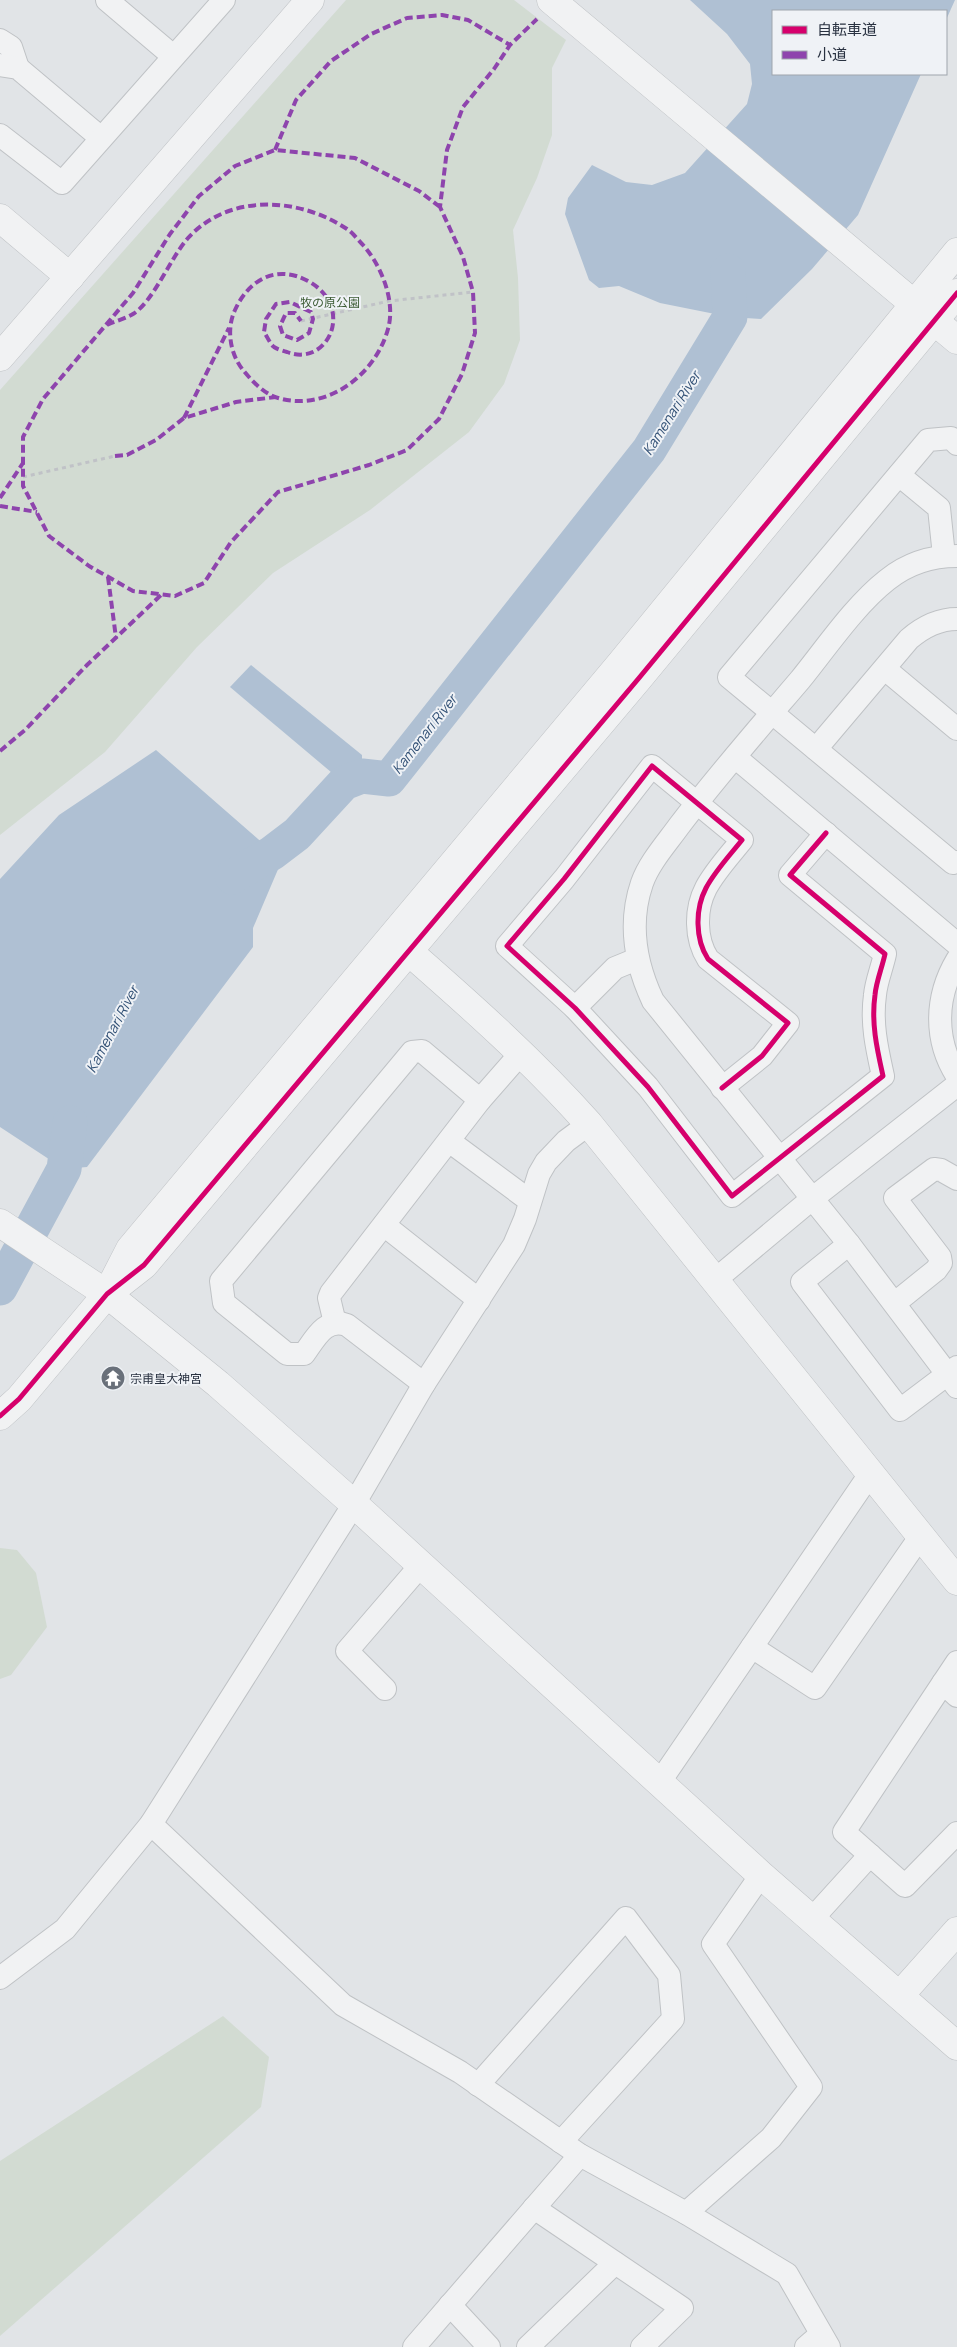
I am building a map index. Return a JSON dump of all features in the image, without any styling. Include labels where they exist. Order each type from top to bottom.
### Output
[{"type":"street","points":[[107,0],[173,56]]},
{"type":"street","points":[[0,135],[62,183],[224,0]]},
{"type":"street","points":[[0,358],[310,0]]},
{"type":"street","points":[[551,0],[957,340]]},
{"type":"street","points":[[0,40],[11,48],[9,67],[101,138]]},
{"type":"street","points":[[0,218],[70,277]]},
{"type":"street","points":[[0,1416],[19,1399],[107,1294],[144,1265],[407,950],[633,685],[926,313],[957,252]]},
{"type":"street","points":[[107,1294],[130,1250],[627,655],[926,313],[957,293]]},
{"type":"street","points":[[957,444],[951,438],[928,440],[729,676],[953,863],[957,862]]},
{"type":"street","points":[[849,1244],[802,1282],[900,1410],[954,1376],[813,1198],[653,1001],[637,959],[634,937],[642,882],[658,856],[696,804],[735,757],[872,593],[904,568],[923,560],[951,556],[939,508],[899,476]]},
{"type":"street","points":[[816,749],[917,632],[937,622],[957,619]]},
{"type":"street","points":[[885,669],[957,729]]},
{"type":"street","points":[[735,757],[957,944]]},
{"type":"street","points":[[722,1088],[762,1056],[788,1023],[708,959],[700,947],[699,916],[706,888],[742,840],[652,766],[564,879],[508,946],[575,1008],[648,1087],[732,1196],[883,1076],[875,1042],[874,1015],[875,994],[885,954],[790,875],[826,833]]},
{"type":"street","points":[[407,950],[522,1052],[589,1124],[957,1581]]},
{"type":"street","points":[[575,1008],[615,968],[637,959]]},
{"type":"street","points":[[957,960],[946,979],[940,1015],[943,1048],[957,1076]]},
{"type":"street","points":[[424,1384],[347,1325],[335,1323],[327,1325],[304,1354],[287,1354],[224,1303],[221,1281],[412,1052],[422,1051],[480,1100]]},
{"type":"street","points":[[335,1323],[329,1298],[331,1293],[480,1100],[522,1052]]},
{"type":"street","points":[[715,1280],[813,1198],[957,1084]]},
{"type":"street","points":[[0,1978],[65,1929],[151,1824],[354,1504],[424,1384],[514,1245],[525,1219],[539,1174],[546,1162],[566,1141],[589,1124]]},
{"type":"street","points":[[449,1141],[530,1201]]},
{"type":"street","points":[[895,1303],[936,1270],[941,1263],[940,1257],[895,1198],[934,1169],[941,1170],[957,1179]]},
{"type":"street","points":[[0,1223],[107,1294],[218,1384],[354,1504],[761,1876],[957,2046]]},
{"type":"street","points":[[384,1225],[479,1300]]},
{"type":"street","points":[[659,1783],[870,1474]]},
{"type":"street","points":[[752,1647],[815,1688],[920,1537]]},
{"type":"street","points":[[385,1689],[347,1651],[421,1565]]},
{"type":"street","points":[[957,1662],[950,1689],[844,1832],[905,1886],[957,1833]]},
{"type":"street","points":[[151,1824],[343,2005],[478,2085],[580,2155],[686,2213],[787,2274],[818,2343]]},
{"type":"street","points":[[812,1919],[870,1855]]},
{"type":"street","points":[[686,2213],[771,2138],[811,2087],[713,1944],[761,1876]]},
{"type":"street","points":[[478,2085],[626,1918],[669,1975],[672,2020],[561,2142]]},
{"type":"street","points":[[900,1995],[957,1931]]},
{"type":"street","points":[[414,2347],[580,2155]]},
{"type":"street","points":[[534,2208],[682,2308],[642,2347]]},
{"type":"street","points":[[528,2347],[615,2263]]},
{"type":"street","points":[[450,2305],[488,2347]]},
{"type":"path","points":[[301,321],[389,301],[473,292]]},
{"type":"path","points":[[23,476],[115,456]]},
{"type":"green space","name":"牧の原公園","points":[[346,0],[514,0],[566,40],[552,68],[552,135],[537,178],[513,230],[518,278],[520,340],[504,384],[469,432],[370,510],[273,573],[197,647],[105,752],[0,835],[0,390]]},
{"type":"green space","points":[[0,1548],[17,1550],[36,1573],[47,1627],[11,1675],[0,1679]]},
{"type":"green space","points":[[223,2016],[269,2057],[261,2107],[0,2336],[0,2161]]},
{"type":"water","points":[[690,0],[955,0],[947,18],[947,10],[772,10],[772,75],[921,75],[858,215],[812,269],[761,319],[730,317],[660,303],[619,286],[599,288],[589,280],[565,214],[568,198],[592,165],[626,182],[652,185],[685,173],[747,104],[752,84],[750,64],[727,34]]},
{"type":"water","points":[[251,665],[362,755],[362,776],[344,783],[230,687]]},
{"type":"water","points":[[156,750],[282,860],[253,928],[253,947],[87,1167],[64,1169],[0,1127],[0,879],[59,815]]},
{"type":"waterway","name":"Kamenari River","points":[[232,877],[272,853],[297,834],[344,783],[362,776],[389,779],[649,450],[730,317],[728,271]]},
{"type":"waterway","name":"Kamenari River","points":[[0,1288],[64,1169],[70,1123]]},
{"type":"marked path","points":[[275,150],[296,100],[331,61],[371,34],[407,18],[442,15],[468,20],[510,45]]},
{"type":"marked path","points":[[440,207],[419,191],[355,158],[275,150],[235,166],[199,196],[170,234],[133,293],[43,399],[23,437],[23,486],[49,536],[89,566],[133,591],[175,596],[204,583],[231,542],[278,492],[369,465],[407,450],[439,419],[462,374],[475,333],[473,292],[463,257],[440,207],[447,150],[463,107],[494,69],[510,45],[537,19]]},
{"type":"marked path","points":[[107,325],[130,316],[148,300],[182,246],[205,223],[223,213],[244,207],[265,205],[286,206],[308,211],[328,218],[347,229],[370,253],[385,284],[390,307],[388,329],[382,346],[372,362],[360,375],[330,395],[314,400],[296,401],[278,398],[258,386],[246,374],[235,357],[230,333],[232,317],[241,299],[256,283],[265,277],[285,274],[297,276],[308,281],[323,292],[331,305],[333,319],[331,332],[324,343],[314,351],[302,355],[285,352],[274,347],[264,332],[266,319],[276,304],[290,302],[311,312],[313,319],[309,333],[297,340],[283,335],[280,326],[286,313],[295,313],[301,321]]},
{"type":"marked path","points":[[184,418],[229,328]]},
{"type":"marked path","points":[[115,456],[127,455],[156,440],[184,418],[236,402],[276,397]]},
{"type":"marked path","points":[[0,498],[23,463]]},
{"type":"marked path","points":[[0,506],[37,512]]},
{"type":"marked path","points":[[108,577],[116,638]]},
{"type":"marked path","points":[[0,751],[25,730],[87,665],[161,595]]},
{"type":"cycle path","points":[[0,1416],[19,1399],[107,1294],[144,1265],[639,678],[957,293]]},
{"type":"cycle path","points":[[722,1088],[762,1056],[788,1023],[708,959],[701,942],[698,914],[702,896],[714,875],[742,840],[652,766],[564,879],[507,946],[575,1008],[648,1087],[732,1196],[883,1076],[874,1026],[874,1005],[885,954],[790,875],[826,833]]},
{"type":"place","name":"宗甫皇大神宮","points":[[113,1378]]}]
